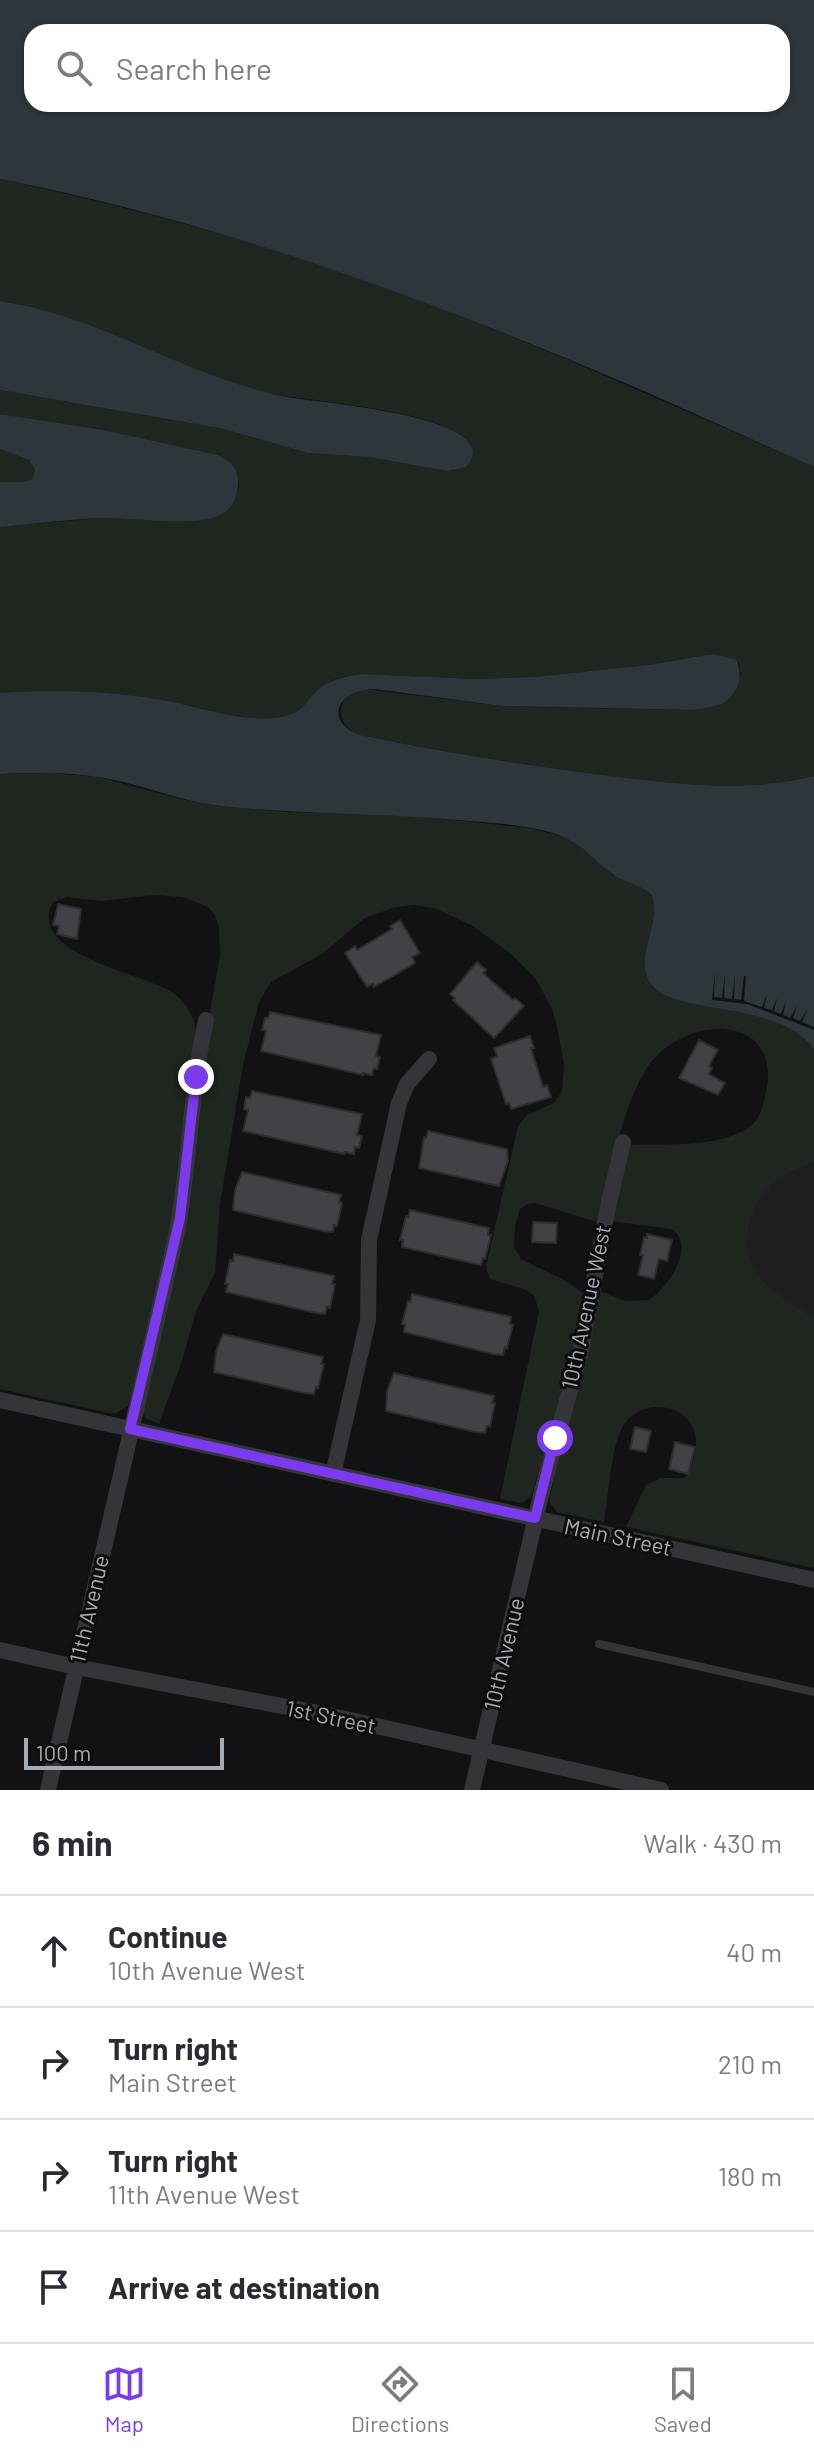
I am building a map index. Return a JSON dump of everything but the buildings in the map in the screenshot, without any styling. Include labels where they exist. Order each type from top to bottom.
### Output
[{"type":"street","name":"11th Avenue","points":[[48,1790],[180,1218],[197,1069],[206,1020]]},
{"type":"street","points":[[333,1474],[368,1320],[369,1240],[399,1103],[407,1084],[429,1059]]},
{"type":"street","name":"10th Avenue West","points":[[535,1518],[581,1350],[606,1214],[623,1142]]},
{"type":"street","name":"Main Street","points":[[0,1400],[814,1580]]},
{"type":"street","name":"10th Avenue","points":[[472,1790],[535,1518]]},
{"type":"street","name":"1st Street","points":[[0,1650],[319,1713],[661,1790]]},
{"type":"lane","points":[[599,1644],[814,1692]]},
{"type":"shaded area","points":[[0,0],[814,0],[814,467],[637,388],[482,324],[244,241],[82,197],[0,179]]},
{"type":"shaded area","points":[[0,179],[259,245],[404,294],[522,341],[814,467],[814,776],[732,786],[595,774],[477,757],[360,735],[351,730],[341,717],[343,703],[348,696],[365,689],[502,706],[679,710],[713,706],[728,699],[741,675],[739,663],[712,654],[648,665],[533,677],[477,679],[361,674],[330,682],[293,714],[272,718],[231,715],[164,700],[103,693],[0,693],[0,527],[101,518],[205,519],[217,515],[234,500],[238,481],[236,471],[218,455],[104,430],[0,414],[0,390],[224,429],[308,453],[369,457],[447,471],[454,470],[466,439],[448,428],[397,413],[259,391],[226,382],[67,318],[0,301]]},
{"type":"shaded area","points":[[0,301],[75,320],[255,389],[293,398],[370,408],[437,424],[461,436],[473,450],[466,467],[447,471],[369,457],[308,453],[224,429],[0,390]]},
{"type":"shaded area","points":[[0,414],[104,430],[218,455],[230,463],[237,474],[235,499],[226,512],[205,520],[105,518],[0,527],[0,482],[24,482],[32,479],[35,470],[29,460],[0,449]]},
{"type":"shaded area","points":[[0,449],[31,461],[35,470],[32,479],[0,482]]},
{"type":"shaded area","points":[[712,654],[735,659],[740,671],[738,684],[731,696],[721,704],[695,710],[502,706],[375,689],[351,694],[339,707],[338,715],[348,729],[360,735],[477,757],[595,774],[732,786],[814,776],[814,1049],[797,1033],[776,1022],[681,1001],[663,994],[651,984],[644,962],[654,916],[651,894],[614,875],[579,846],[555,834],[519,826],[439,818],[221,806],[101,777],[58,773],[0,774],[0,693],[60,691],[119,694],[243,717],[272,718],[300,710],[330,682],[361,674],[477,679],[533,677],[648,665]]},
{"type":"shaded area","points":[[51,773],[98,777],[219,806],[287,812],[416,816],[530,828],[564,837],[581,845],[613,875],[641,886],[651,894],[654,916],[644,962],[651,984],[663,994],[681,1000],[776,1022],[797,1033],[814,1049],[814,1162],[780,1178],[763,1194],[751,1216],[747,1251],[755,1271],[767,1285],[814,1317],[814,1568],[626,1527],[646,1485],[661,1478],[684,1478],[691,1468],[696,1438],[691,1424],[682,1414],[670,1408],[642,1410],[630,1418],[621,1430],[612,1462],[604,1522],[557,1512],[549,1502],[597,1290],[625,1301],[649,1300],[671,1277],[680,1256],[679,1237],[672,1229],[610,1221],[628,1145],[690,1144],[721,1139],[748,1128],[761,1110],[768,1068],[760,1048],[746,1035],[726,1029],[681,1038],[661,1052],[645,1071],[622,1125],[600,1223],[535,1203],[520,1209],[515,1225],[514,1247],[521,1259],[564,1280],[586,1295],[575,1354],[531,1497],[522,1503],[500,1499],[539,1311],[534,1295],[490,1279],[486,1267],[518,1126],[527,1115],[554,1103],[562,1091],[564,1065],[552,1009],[536,979],[510,953],[473,926],[434,908],[415,905],[395,907],[365,918],[322,954],[271,982],[259,1002],[243,1065],[220,1204],[215,1273],[196,1311],[159,1424],[145,1418],[142,1404],[183,1215],[200,1071],[220,955],[219,928],[215,915],[208,907],[183,897],[154,895],[102,901],[67,897],[53,902],[49,920],[56,935],[71,949],[91,960],[156,984],[184,1003],[195,1029],[196,1058],[174,1230],[128,1406],[114,1414],[0,1389],[0,774]]},
{"type":"shaded area","points":[[788,1026],[814,1049],[814,1345],[721,1324]]},
{"type":"pier","points":[[715,972],[714,997],[722,998],[725,974],[724,998],[732,999],[735,975],[734,999],[741,1000],[746,976],[744,1001],[762,1007],[767,994],[764,1008],[772,1010],[777,998],[774,1011],[781,1014],[786,1001],[783,1015],[790,1018],[797,1006],[793,1018],[800,1021],[807,1010],[802,1022],[814,1027],[814,1030],[747,1004],[712,1000]]},
{"type":"route","points":[[196,1077],[180,1218],[130,1429],[535,1518],[555,1438]]}]
